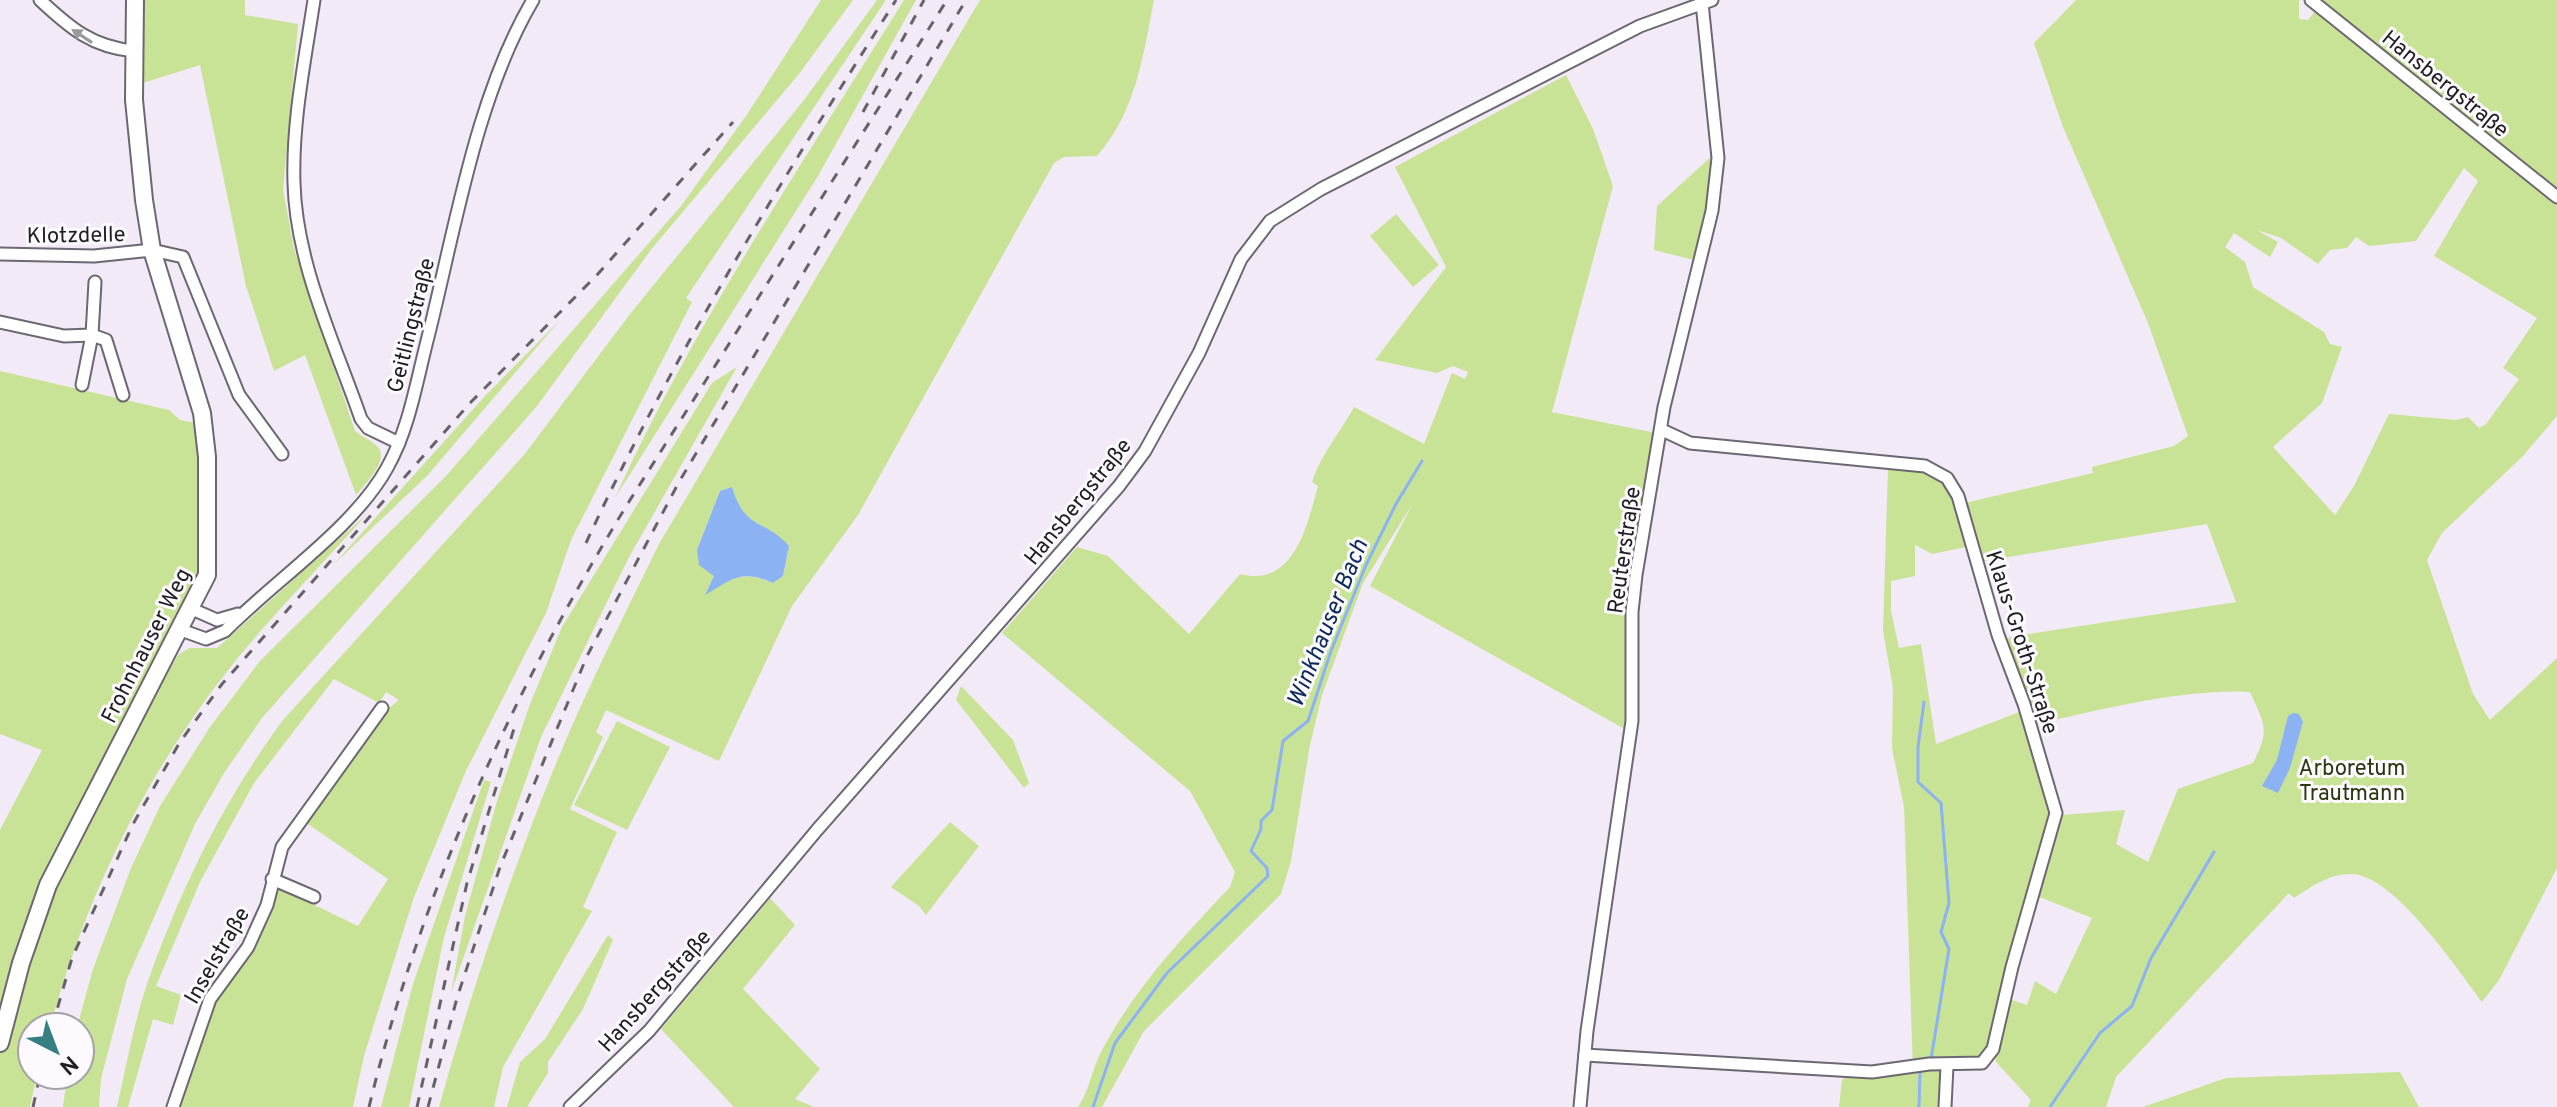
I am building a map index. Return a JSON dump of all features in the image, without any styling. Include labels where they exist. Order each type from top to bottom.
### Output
[{"type":"main road","name":"Frohnhauser Weg","points":[[0,1043],[21,963],[53,874],[192,609],[203,586],[209,561],[206,434],[185,350],[152,250],[135,112],[135,0]]},
{"type":"street","points":[[40,0],[78,35],[95,44],[134,51]]},
{"type":"street","points":[[314,0],[294,140],[294,185],[299,230],[361,419],[368,428],[399,443]]},
{"type":"street","name":"Geitlingstraße","points":[[181,630],[195,637],[215,637],[374,490],[399,443],[487,103],[513,38],[533,0]]},
{"type":"street","name":"Hansbergstraße","points":[[2311,0],[2557,197]]},
{"type":"street","name":"Hansbergstraße","points":[[570,1107],[649,1031],[817,830],[1119,486],[1145,451],[1199,353],[1241,259],[1270,221],[1321,189],[1640,26],[1707,1]]},
{"type":"street","name":"Reuterstraße","points":[[1580,1107],[1632,721],[1632,612],[1636,575],[1676,356],[1704,253],[1716,171],[1707,1]]},
{"type":"street","points":[[152,250],[175,252],[189,266],[231,379],[247,408],[282,454]]},
{"type":"street","name":"Klotzdelle","points":[[0,254],[94,256],[152,250]]},
{"type":"street","points":[[82,385],[92,335],[95,282]]},
{"type":"street","points":[[0,322],[64,336],[92,335],[106,340],[123,395]]},
{"type":"street","name":"Klaus-Groth-Straße","points":[[1585,1055],[1846,1071],[1978,1065],[1986,1061],[1993,1049],[2012,967],[2056,813],[2024,704],[1998,635],[1958,496],[1947,478],[1925,466],[1690,443],[1662,430]]},
{"type":"street","points":[[192,609],[217,620],[245,610]]},
{"type":"street","name":"Inselstraße","points":[[173,1107],[210,999],[248,947],[267,905],[282,847],[347,762],[382,708]]},
{"type":"street","points":[[272,879],[314,897]]},
{"type":"street","points":[[1945,1107],[1947,1066]]},
{"type":"green space","points":[[142,0],[245,0],[245,15],[298,24],[283,190],[294,249],[355,431],[380,451],[379,465],[356,495],[305,355],[274,371],[246,286],[200,65],[143,83]]},
{"type":"green space","points":[[821,0],[853,0],[799,74],[650,251],[537,406],[262,718],[224,773],[195,824],[127,979],[101,1079],[99,1107],[63,1107],[65,1091],[96,1091],[96,1011],[81,1011],[93,969],[131,868],[160,806],[210,727],[260,661],[446,476],[681,206],[746,116]]},
{"type":"green space","points":[[877,0],[886,0],[686,298],[692,302],[571,540],[546,613],[465,773],[414,897],[364,1056],[353,1107],[177,1107],[212,1009],[259,939],[277,887],[358,926],[388,879],[305,822],[351,762],[383,713],[399,700],[386,692],[379,703],[334,679],[254,783],[200,882],[156,986],[181,995],[173,1025],[153,1019],[128,1107],[117,1107],[141,1002],[173,917],[204,848],[261,751],[283,720],[524,455],[630,314],[804,100]]},
{"type":"green space","points":[[904,0],[916,0],[818,176],[615,498],[646,433],[715,306]]},
{"type":"green space","points":[[980,0],[1154,0],[1136,82],[1121,121],[1097,156],[1064,157],[1054,163],[858,515],[792,606],[719,761],[606,710],[596,732],[603,737],[570,809],[617,832],[583,907],[592,911],[503,1067],[494,1107],[439,1107],[492,935],[538,808],[579,710],[659,544]],"holes":[[[732,487],[737,501],[750,518],[789,547],[783,576],[773,583],[746,576],[706,593],[714,576],[697,550],[720,491]]]},
{"type":"green space","name":"Arboretum Trautmann","points":[[2076,0],[2299,0],[2299,19],[2308,20],[2324,0],[2557,0],[2557,416],[2523,456],[2442,533],[2427,560],[2473,694],[2490,720],[2557,658],[2557,868],[2499,980],[2482,1002],[2423,925],[2385,889],[2367,878],[2350,874],[2335,876],[2294,898],[2289,893],[2116,1077],[2106,1107],[2028,1107],[2031,1100],[1996,1062],[1995,1056],[2009,999],[2027,1005],[2035,981],[2056,994],[2092,918],[2037,896],[2058,819],[2061,815],[2125,810],[2116,844],[2148,862],[2178,789],[2253,763],[2262,743],[2264,728],[2250,692],[2197,694],[2140,702],[2031,725],[2005,642],[2010,637],[2236,602],[2207,524],[1979,562],[1965,503],[2093,473],[2092,467],[2174,446],[2188,436],[2148,323],[2063,127],[2034,43]],"holes":[[[2464,168],[2478,181],[2434,256],[2537,318],[2503,368],[2519,379],[2486,424],[2479,428],[2468,417],[2456,420],[2389,414],[2354,486],[2335,515],[2273,447],[2322,403],[2342,347],[2330,344],[2324,332],[2253,287],[2245,262],[2225,247],[2234,233],[2270,257],[2278,242],[2257,230],[2281,238],[2318,264],[2330,250],[2347,248],[2356,237],[2369,246],[2416,241]]]},
{"type":"green space","points":[[1566,75],[1593,129],[1613,186],[1552,412],[1656,433],[1633,574],[1628,731],[1370,586],[1413,503],[1363,583],[1322,695],[1310,745],[1291,861],[1281,894],[1144,1031],[1102,1107],[1078,1107],[1099,1056],[1126,1009],[1176,946],[1230,887],[1235,872],[1190,791],[1002,633],[1077,547],[1108,556],[1189,634],[1240,574],[1258,576],[1273,572],[1286,563],[1309,519],[1318,486],[1312,482],[1316,471],[1354,407],[1424,444],[1452,373],[1465,379],[1468,372],[1453,366],[1437,373],[1375,360],[1446,267],[1395,167]]},
{"type":"green space","points":[[1714,154],[1710,201],[1698,261],[1654,250],[1657,206]]},
{"type":"green space","points":[[1396,214],[1439,265],[1413,287],[1370,236]]},
{"type":"green space","points":[[560,320],[427,476],[333,565],[485,396]]},
{"type":"green space","points":[[737,367],[628,559],[541,737],[451,993],[465,916],[497,801],[530,704],[562,627],[712,383]]},
{"type":"green space","points":[[0,371],[169,410],[180,420],[196,423],[201,558],[197,589],[142,717],[178,655],[189,648],[217,648],[367,514],[229,669],[171,751],[100,885],[81,931],[55,1011],[16,1011],[16,1091],[34,1091],[30,1107],[0,1107],[0,830],[42,750],[0,734]]},
{"type":"green space","points":[[1888,467],[1926,473],[1946,488],[1967,547],[1932,554],[1915,545],[1915,576],[1891,581],[1891,611],[1899,648],[1921,644],[1936,744],[2022,711],[2053,816],[1990,1049],[1983,1059],[1943,1062],[1941,1107],[1839,1107],[1842,1080],[1848,1076],[1913,1071],[1904,807],[1892,748],[1893,688],[1883,631]]},
{"type":"green space","points":[[961,686],[1013,740],[1029,783],[1024,788],[956,700]]},
{"type":"green space","points":[[617,721],[670,747],[627,830],[574,805]]},
{"type":"green space","points":[[484,780],[491,782],[444,937],[409,1107],[381,1107],[413,984]]},
{"type":"green space","points":[[950,822],[979,846],[926,915],[919,906],[891,887]]},
{"type":"green space","points":[[770,898],[795,925],[743,989],[820,1069],[795,1099],[814,1107],[734,1107],[661,1029]]},
{"type":"green space","points":[[608,935],[613,940],[583,1009],[548,1062],[548,1073],[527,1107],[507,1107],[520,1062],[545,1039]]},
{"type":"green space","points":[[2400,1072],[2419,1107],[2143,1107],[2226,1078]]},
{"type":"water","points":[[732,487],[743,511],[789,546],[783,576],[773,583],[745,576],[705,595],[714,576],[699,565],[697,550],[720,491]]},
{"type":"water","points":[[2299,714],[2303,722],[2290,768],[2278,793],[2262,786],[2277,760],[2288,716]]},
{"type":"waterway","name":"Winkhauser Bach","points":[[1093,1107],[1115,1043],[1167,973],[1268,876],[1267,868],[1251,851],[1261,829],[1261,821],[1272,810],[1283,741],[1308,721],[1331,651],[1366,565],[1396,504],[1422,461]]},
{"type":"waterway","points":[[1924,702],[1918,747],[1918,782],[1941,803],[1949,903],[1941,932],[1949,949],[1931,1059]]},
{"type":"waterway","points":[[2050,1107],[2100,1033],[2132,1006],[2151,958],[2214,852]]},
{"type":"waterway","points":[[1919,1107],[1920,1072]]},
{"type":"railway","points":[[586,543],[693,334],[772,199],[896,0]]},
{"type":"railway","points":[[863,112],[924,0]]},
{"type":"railway","points":[[369,1107],[391,1026],[444,869],[510,718],[547,644],[630,500],[947,0]]},
{"type":"railway","points":[[428,1107],[457,998],[500,867],[587,656],[679,482],[966,0]]},
{"type":"railway","points":[[57,1011],[72,958],[133,824],[180,742],[222,684],[471,402],[596,276],[733,122]]},
{"type":"railway","points":[[417,1107],[467,883],[516,722]]},
{"type":"railway","points":[[33,1107],[36,1091]]}]
